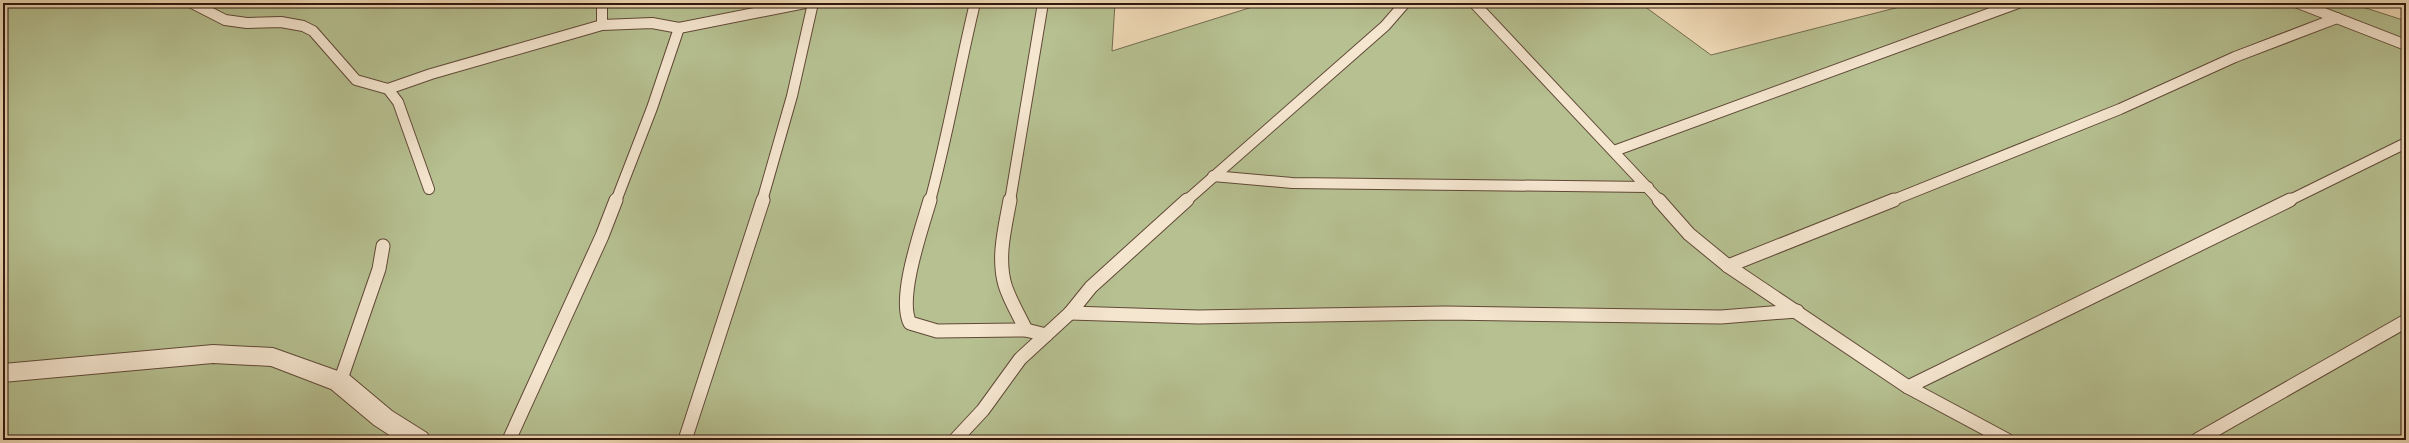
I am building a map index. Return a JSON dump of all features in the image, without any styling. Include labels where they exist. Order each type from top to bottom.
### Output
[{"type":"street","points":[[3,373],[213,354],[273,357],[340,382],[383,418],[418,440]]},
{"type":"lane","points":[[192,3],[224,20],[246,23],[296,23],[306,26],[314,31],[356,80],[388,89],[431,74],[602,25],[652,23],[679,28],[805,3]]},
{"type":"lane","points":[[602,3],[602,25]]},
{"type":"lane","points":[[685,440],[764,196],[792,96],[813,3]]},
{"type":"lane","points":[[975,3],[961,59],[942,156],[916,250],[906,297],[906,315],[910,323],[937,330],[1026,330],[1046,336]]},
{"type":"lane","points":[[1026,330],[1005,288],[1002,276],[1002,250],[1021,124],[1030,88],[1043,3]]},
{"type":"lane","points":[[955,440],[983,410],[1020,359],[1070,313],[1092,288],[1133,247],[1385,26],[1405,3]]},
{"type":"lane","points":[[1474,3],[1532,67],[1648,187],[1689,234],[1728,266],[1908,387],[2007,440]]},
{"type":"lane","points":[[1614,151],[2018,3]]},
{"type":"lane","points":[[2298,3],[2406,45]]},
{"type":"lane","points":[[1728,266],[2120,109],[2235,57],[2337,18]]},
{"type":"lane","points":[[509,440],[602,236],[652,108],[679,28]]},
{"type":"lane","points":[[388,89],[398,102],[429,189]]},
{"type":"lane","points":[[1908,387],[2406,143]]},
{"type":"lane","points":[[1213,176],[1292,183],[1648,187]]},
{"type":"lane","points":[[340,382],[379,269],[383,246]]},
{"type":"lane","points":[[1070,313],[1198,317],[1445,312],[1721,317],[1797,312]]},
{"type":"lane","points":[[2197,440],[2406,321]]},
{"type":"green space","points":[[3,3],[1115,3],[1112,51],[1265,3],[1640,3],[1711,55],[1915,3],[2350,3],[2406,21],[2406,440],[3,440]]}]
